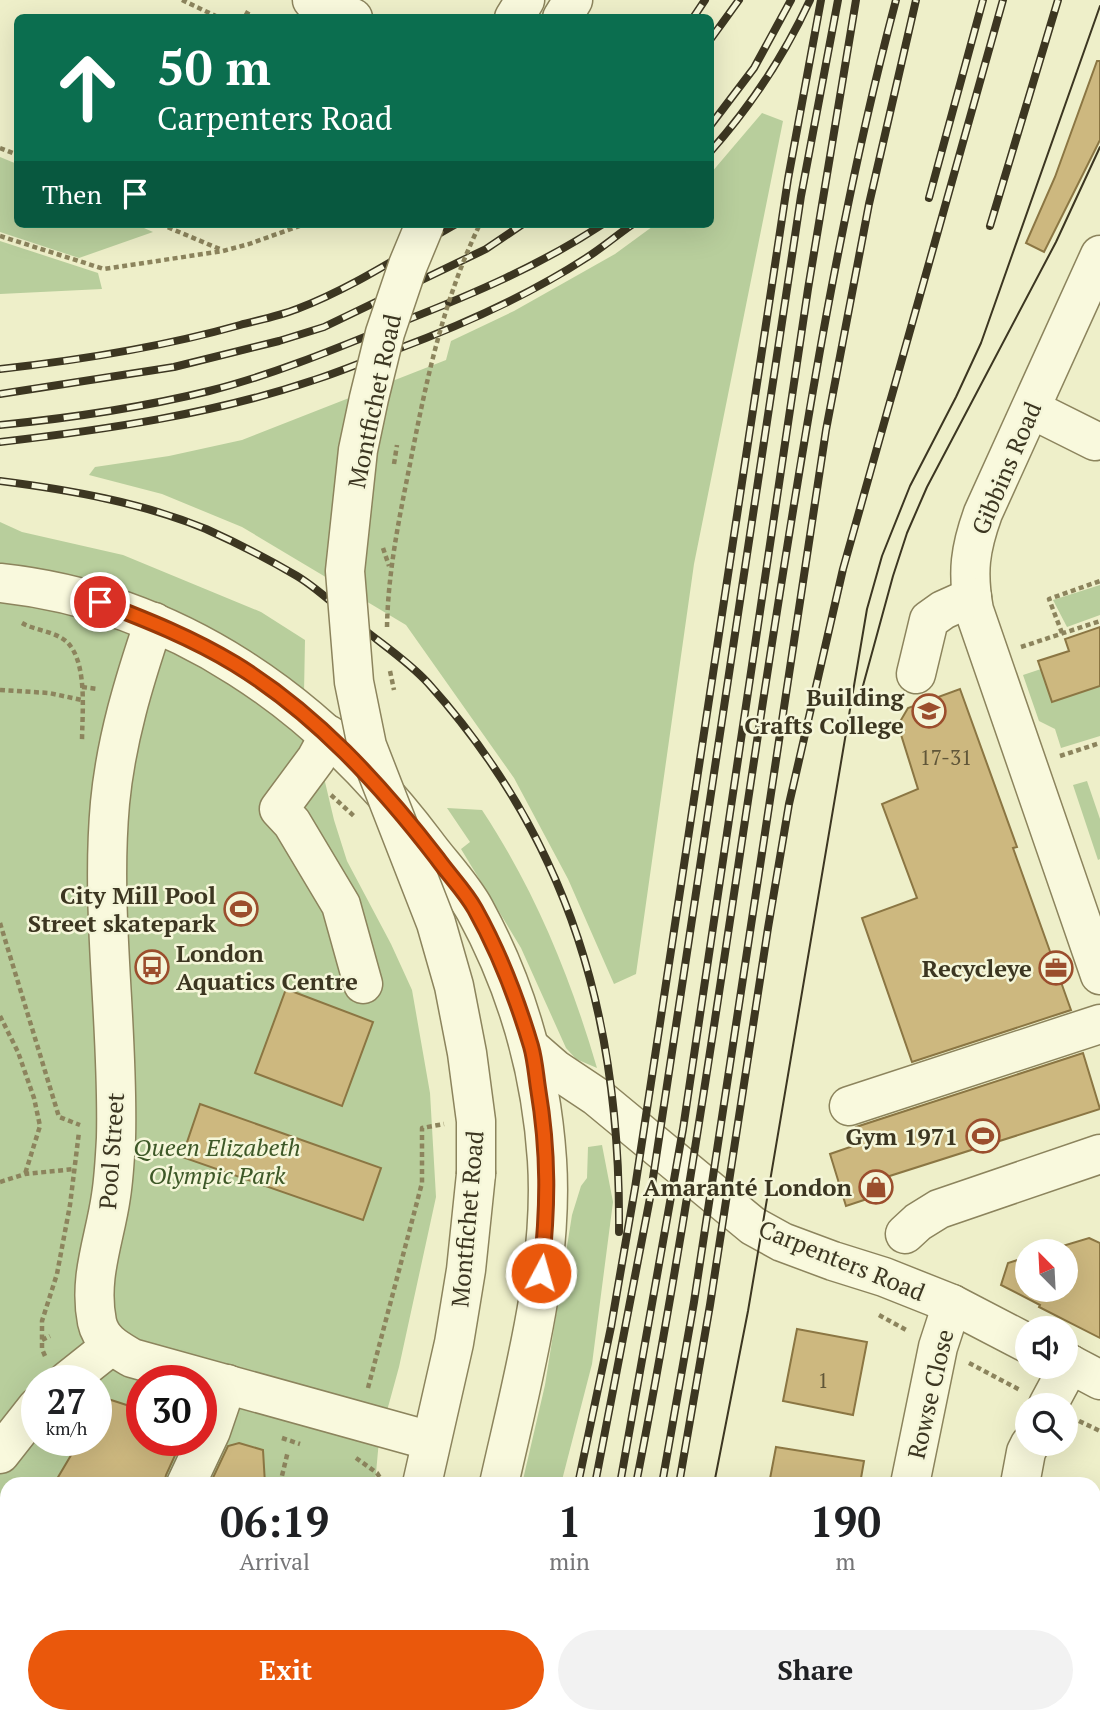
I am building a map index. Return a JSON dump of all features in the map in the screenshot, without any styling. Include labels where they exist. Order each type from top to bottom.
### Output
[{"type":"street","points":[[312,0],[345,14]]},
{"type":"street","name":"Montfichet Road","points":[[423,1477],[454,1343],[466,1270],[476,1174],[476,1121],[454,986],[436,923],[367,746],[354,682],[346,582],[358,450],[369,398],[385,333],[424,228]]},
{"type":"street","name":"Gibbins Road","points":[[1100,255],[983,513],[974,537],[969,581],[991,656],[1029,766],[1085,883],[1100,975]]},
{"type":"street","points":[[1035,400],[1098,429]]},
{"type":"street","points":[[0,583],[62,592],[100,602],[154,622],[236,665],[282,696],[329,735],[407,820],[474,907],[505,972],[532,1049],[545,1137],[548,1186],[547,1223],[532,1327],[500,1477]]},
{"type":"street","points":[[916,674],[929,620],[943,610],[972,597]]},
{"type":"street","name":"Pool Street","points":[[111,1346],[97,1325],[93,1284],[111,1196],[116,1139],[116,1065],[108,922],[110,804],[129,696],[154,622]]},
{"type":"street","points":[[329,735],[316,759],[279,809],[292,823],[341,905],[363,984]]},
{"type":"street","points":[[849,1106],[1100,1024]]},
{"type":"street","name":"Carpenters Road","points":[[532,1049],[555,1069],[597,1097],[753,1226],[782,1242],[952,1304],[1015,1337]]},
{"type":"street","points":[[905,1234],[939,1209],[1100,1154]]},
{"type":"street","name":"Rowse Close","points":[[911,1477],[938,1347],[952,1304]]},
{"type":"street","points":[[68,1365],[111,1346],[132,1358],[431,1441]]},
{"type":"street","points":[[1070,1393],[1079,1369]]},
{"type":"street","points":[[189,1477],[211,1431],[227,1384]]},
{"type":"street","points":[[0,1454],[21,1427]]},
{"type":"street","points":[[1021,1477],[1025,1456]]},
{"type":"path","points":[[182,0],[212,14]]},
{"type":"path","points":[[244,12],[248,14]]},
{"type":"path","points":[[169,228],[223,251]]},
{"type":"path","points":[[0,236],[104,269],[223,251],[294,228]]},
{"type":"path","points":[[381,543],[390,567],[433,351],[450,296],[478,228]]},
{"type":"path","points":[[393,474],[399,433]]},
{"type":"path","points":[[1062,633],[1049,599],[1100,581]]},
{"type":"path","points":[[991,656],[1100,621]]},
{"type":"path","points":[[27,626],[51,633],[68,644],[80,668],[82,755]]},
{"type":"path","points":[[82,687],[103,689]]},
{"type":"path","points":[[0,690],[82,700]]},
{"type":"path","points":[[1029,766],[1100,743]]},
{"type":"path","points":[[0,923],[59,1117],[80,1125]]},
{"type":"path","points":[[0,1016],[22,1063],[40,1126],[25,1174]]},
{"type":"path","points":[[54,1365],[42,1340],[42,1321],[57,1274],[75,1169],[80,1111]]},
{"type":"path","points":[[370,1378],[422,1183],[422,1128]]},
{"type":"path","points":[[0,1182],[25,1174],[75,1169]]},
{"type":"path","points":[[42,1340],[50,1336]]},
{"type":"path","points":[[1078,1420],[1100,1431]]},
{"type":"path","points":[[291,1441],[303,1444]]},
{"type":"path","points":[[281,1477],[288,1451]]},
{"type":"path","points":[[351,1456],[372,1469],[378,1477]]},
{"type":"green space","points":[[762,113],[783,121],[694,564],[636,974],[614,984],[568,879],[514,778],[406,625],[242,527],[162,494],[89,475],[95,467],[169,456],[242,440],[446,360],[451,341],[514,311],[615,254],[651,228],[714,228],[714,169]]},
{"type":"green space","points":[[0,157],[14,163],[14,228],[144,228],[153,232],[79,258],[0,232]]},
{"type":"green space","points":[[0,241],[98,273],[102,289],[0,294]]},
{"type":"green space","name":"Queen Elizabeth Olympic Park","points":[[0,522],[22,532],[123,555],[261,612],[305,640],[304,693],[334,820],[347,861],[412,990],[430,1093],[436,1197],[399,1367],[379,1440],[376,1477],[0,1477]]},
{"type":"green space","points":[[1100,585],[1100,615],[1067,627],[1053,600]]},
{"type":"green space","points":[[1041,669],[1052,702],[1100,686],[1100,736],[1061,748],[1055,729],[1039,721],[1023,675]]},
{"type":"green space","points":[[1087,781],[1100,819],[1098,860],[1073,785]]},
{"type":"green space","points":[[447,808],[482,810],[519,871],[563,967],[597,1068],[576,1059],[566,1048],[521,948],[461,849],[470,842]]},
{"type":"green space","points":[[602,1145],[613,1202],[592,1364],[563,1477],[524,1477],[545,1385],[572,1215],[581,1186],[587,1178],[588,1147]]},
{"type":"building","points":[[1097,61],[1100,61],[1100,140],[1044,252],[1026,243],[1055,177]]},
{"type":"building","points":[[1100,627],[1100,686],[1052,702],[1038,661],[1069,651],[1065,639]]},
{"type":"building","points":[[960,689],[1017,847],[1013,848],[1071,1010],[912,1062],[862,918],[917,898],[882,804],[918,789],[898,725],[908,708]]},
{"type":"building","points":[[286,989],[373,1022],[342,1106],[255,1073]]},
{"type":"building","points":[[1083,1053],[1100,1109],[874,1181],[879,1195],[846,1206],[830,1154],[862,1143],[856,1127]]},
{"type":"building","points":[[200,1104],[381,1168],[363,1220],[182,1157]]},
{"type":"building","points":[[1089,1238],[1100,1243],[1100,1338],[1078,1327],[1078,1316],[1057,1316],[1034,1302],[1078,1302],[1078,1241]]},
{"type":"building","points":[[1015,1261],[1015,1292],[1001,1285],[1008,1263]]},
{"type":"building","points":[[797,1329],[867,1342],[853,1415],[783,1401]]},
{"type":"building","points":[[112,1400],[126,1405],[126,1456],[175,1456],[166,1477],[58,1477],[71,1456],[112,1456]]},
{"type":"building","points":[[239,1443],[263,1450],[265,1477],[213,1477],[228,1446]]},
{"type":"building","points":[[776,1447],[864,1461],[861,1477],[770,1477]]},
{"type":"tram line","points":[[715,1477],[748,1311],[867,609],[882,556],[910,486],[981,343],[1100,6]]},
{"type":"tram line","points":[[861,693],[893,576],[907,533],[927,487],[1056,242],[1100,147]]},
{"type":"railway","points":[[696,14],[705,0]]},
{"type":"railway","points":[[714,34],[739,0]]},
{"type":"railway","points":[[714,121],[754,68],[791,0]]},
{"type":"railway","points":[[714,147],[766,80],[810,0]]},
{"type":"railway","points":[[579,1477],[611,1327],[635,1188],[788,179],[821,0]]},
{"type":"railway","points":[[596,1477],[650,1198],[801,196],[838,0]]},
{"type":"railway","points":[[621,1477],[683,1129],[808,289],[856,0]]},
{"type":"railway","points":[[637,1477],[693,1162],[813,388],[842,233],[896,0]]},
{"type":"railway","points":[[663,1477],[694,1302],[826,430],[869,204],[916,0]]},
{"type":"railway","points":[[929,198],[983,0]]},
{"type":"railway","points":[[680,1477],[789,804],[843,569],[1003,0]]},
{"type":"railway","points":[[990,226],[1058,0]]},
{"type":"railway","points":[[0,369],[151,346],[283,314],[338,291],[449,228]]},
{"type":"railway","points":[[0,394],[174,367],[324,327],[486,249],[517,228]]},
{"type":"railway","points":[[0,425],[131,407],[209,391],[259,377],[481,289],[531,266],[597,228]]},
{"type":"railway","points":[[0,442],[197,412],[274,393],[322,377],[445,331],[517,298],[586,258],[627,228]]},
{"type":"railway","points":[[0,481],[130,504],[218,534],[297,576],[428,683],[477,744],[518,806],[552,871],[578,938],[597,1008],[610,1080],[617,1155],[619,1232]]},
{"type":"place","name":"Building Crafts College","points":[[929,711]]},
{"type":"place","name":"City Mill Pool Street skatepark","points":[[241,909]]},
{"type":"place","name":"London Aquatics Centre","points":[[152,967]]},
{"type":"place","name":"Recycleye","points":[[1056,968]]},
{"type":"place","name":"Gym 1971","points":[[983,1136]]},
{"type":"place","name":"Amaranté London","points":[[876,1187]]},
{"type":"route","points":[[100,602],[154,622],[204,646],[282,696],[329,735],[407,820],[474,907],[505,972],[532,1049],[544,1125],[547,1166],[547,1223],[541,1273]]}]
